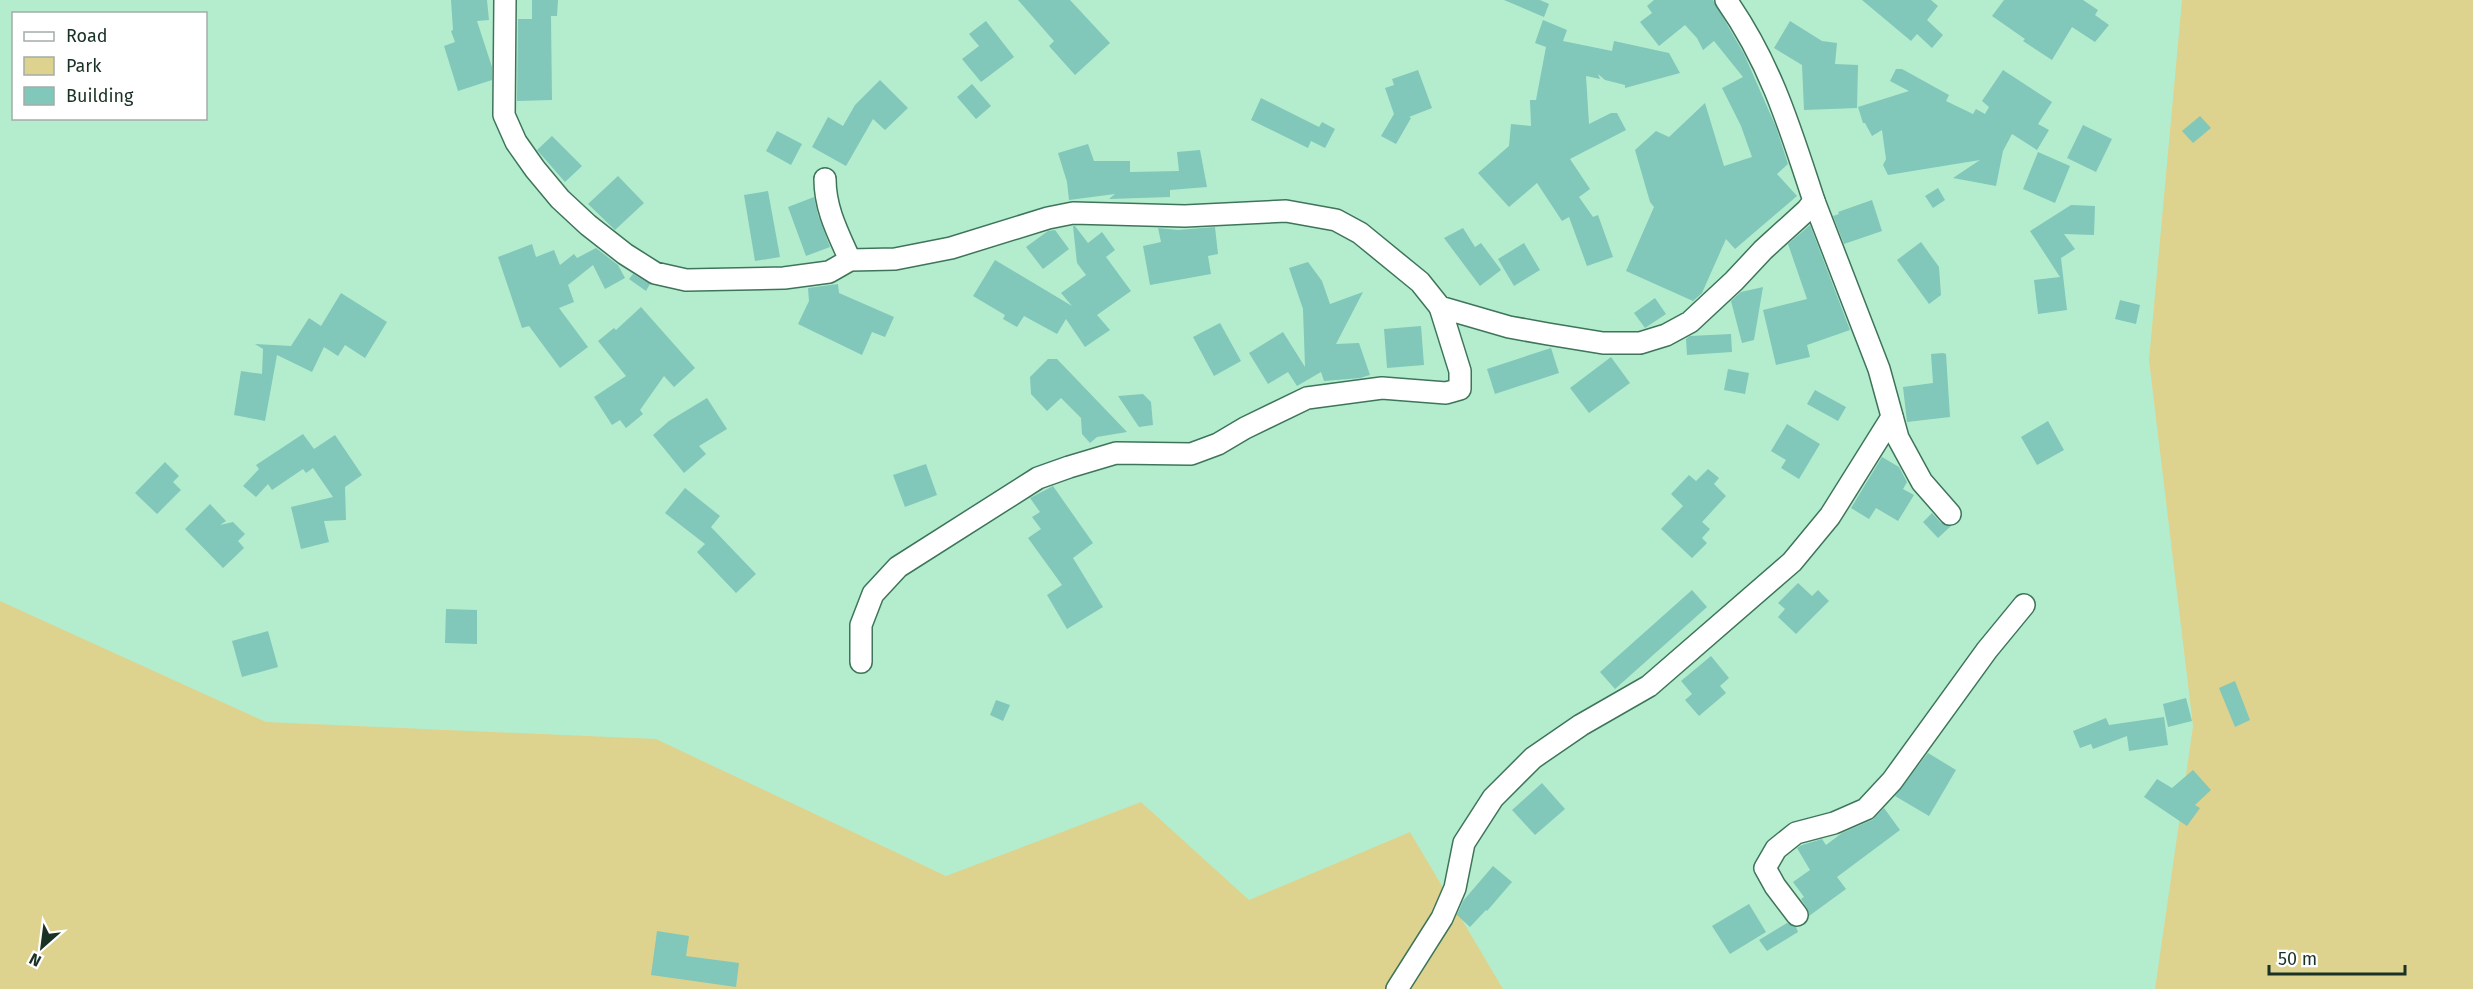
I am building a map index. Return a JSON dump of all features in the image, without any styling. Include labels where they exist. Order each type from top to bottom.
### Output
[{"type":"street","points":[[505,0],[504,115],[516,142],[560,199],[625,254],[655,273],[686,279],[784,278],[829,272],[850,260],[895,259],[951,248],[1048,218],[1073,213],[1185,216],[1286,211],[1336,220],[1360,233],[1420,282],[1440,307],[1460,371],[1460,388],[1446,393],[1382,388],[1307,398],[1245,428],[1218,444],[1191,454],[1116,453],[1038,478],[898,567],[873,594],[861,625],[861,662]]},
{"type":"street","points":[[1726,0],[1742,22],[1768,69],[1783,107],[1814,201],[1879,369],[1898,438],[1922,482],[1950,514]]},
{"type":"street","points":[[825,179],[825,197],[832,221],[850,260]]},
{"type":"street","points":[[1440,307],[1509,327],[1603,343],[1640,343],[1666,335],[1690,322],[1814,201]]},
{"type":"street","points":[[1397,989],[1442,918],[1455,888],[1464,843],[1493,798],[1533,758],[1581,725],[1649,686],[1792,562],[1830,516],[1892,417]]},
{"type":"street","points":[[1797,915],[1774,886],[1765,868],[1776,849],[1796,833],[1834,823],[1866,809],[1892,781],[1987,650],[2024,604]]},
{"type":"green space","points":[[2182,0],[2473,0],[2473,989],[2155,989],[2193,726],[2149,360]]},
{"type":"green space","points":[[0,601],[266,722],[656,739],[946,876],[1141,802],[1249,900],[1410,832],[1503,989],[0,989]]},
{"type":"building","points":[[451,0],[487,0],[489,20],[477,21],[492,67],[492,80],[458,91],[444,46],[455,42],[451,31],[453,30]]},
{"type":"building","points":[[532,0],[558,0],[557,16],[551,16],[552,100],[517,101],[518,19],[532,19]]},
{"type":"building","points":[[1018,0],[1070,0],[1110,43],[1075,75],[1049,46],[1054,41]]},
{"type":"building","points":[[1504,0],[1540,0],[1549,4],[1544,17]]},
{"type":"building","points":[[1654,0],[1713,0],[1744,54],[1776,127],[1788,164],[1777,174],[1797,196],[1735,249],[1726,239],[1702,293],[1693,301],[1626,271],[1654,207],[1650,202],[1635,150],[1656,131],[1669,137],[1705,103],[1724,166],[1752,157],[1741,126],[1722,88],[1743,77],[1714,41],[1703,50],[1697,38],[1685,25],[1659,46],[1640,22],[1652,13],[1647,6]]},
{"type":"building","points":[[1862,0],[1931,0],[1938,6],[1927,20],[1943,35],[1932,48],[1917,34],[1911,41]]},
{"type":"building","points":[[2004,0],[2083,0],[2098,10],[2095,15],[2109,25],[2095,42],[2072,27],[2052,60],[2023,41],[2025,39],[1992,16]]},
{"type":"building","points":[[1543,20],[1567,30],[1563,41],[1612,51],[1614,41],[1669,53],[1680,73],[1625,88],[1625,85],[1605,80],[1598,74],[1600,79],[1586,76],[1589,124],[1611,113],[1617,113],[1626,130],[1570,159],[1590,189],[1579,197],[1593,217],[1598,215],[1613,257],[1587,266],[1569,217],[1562,221],[1537,183],[1509,207],[1478,173],[1509,146],[1511,124],[1531,126],[1530,100],[1536,100],[1546,47],[1535,43]]},
{"type":"building","points":[[986,21],[1014,57],[981,82],[962,59],[979,46],[969,34]]},
{"type":"building","points":[[1790,21],[1822,41],[1837,43],[1835,64],[1858,65],[1857,108],[1804,110],[1802,65],[1774,48]]},
{"type":"building","points":[[1896,69],[1902,69],[1949,95],[1946,101],[1973,114],[1976,109],[1985,114],[1989,107],[1982,101],[2003,70],[2052,102],[2038,124],[2049,130],[2037,150],[2012,134],[2003,151],[1996,186],[1953,178],[1980,160],[1888,175],[1883,165],[1886,159],[1882,130],[1872,136],[1863,123],[1858,107],[1909,91],[1890,81]]},
{"type":"building","points":[[1418,70],[1432,108],[1409,117],[1411,118],[1396,144],[1381,136],[1394,114],[1385,88],[1394,85],[1392,79]]},
{"type":"building","points":[[880,80],[908,108],[885,130],[873,119],[846,166],[812,147],[828,117],[843,126],[855,105]]},
{"type":"building","points":[[972,84],[991,106],[976,119],[957,97]]},
{"type":"building","points":[[1261,98],[1319,127],[1322,122],[1335,129],[1325,148],[1311,141],[1308,148],[1251,120]]},
{"type":"building","points":[[2200,116],[2211,128],[2193,143],[2182,131]]},
{"type":"building","points":[[2083,125],[2112,139],[2096,172],[2067,158]]},
{"type":"building","points":[[777,131],[802,144],[791,165],[766,151]]},
{"type":"building","points":[[552,136],[582,166],[565,182],[537,150]]},
{"type":"building","points":[[1088,144],[1094,161],[1130,161],[1130,172],[1179,171],[1177,152],[1200,150],[1207,187],[1170,190],[1170,197],[1109,199],[1115,194],[1069,200],[1067,182],[1058,153]]},
{"type":"building","points":[[2038,152],[2070,166],[2055,203],[2023,189]]},
{"type":"building","points":[[618,176],[644,203],[615,230],[588,204]]},
{"type":"building","points":[[1938,188],[1945,200],[1933,208],[1925,196]]},
{"type":"building","points":[[768,191],[780,257],[755,261],[744,195]]},
{"type":"building","points":[[814,197],[830,247],[806,256],[788,207]]},
{"type":"building","points":[[1872,200],[1882,231],[1844,244],[1833,216],[1839,214],[1838,212]]},
{"type":"building","points":[[2071,205],[2095,206],[2094,235],[2064,234],[2075,249],[2061,258],[2067,310],[2038,314],[2034,280],[2060,277],[2030,231]]},
{"type":"building","points":[[1810,225],[1850,330],[1807,345],[1810,357],[1776,365],[1763,310],[1807,299],[1788,244]]},
{"type":"building","points":[[1073,226],[1088,243],[1102,232],[1115,250],[1106,257],[1131,291],[1097,315],[1110,330],[1085,347],[1066,319],[1057,334],[1024,316],[1017,327],[1003,319],[1005,315],[973,296],[995,260],[1072,306],[1061,293],[1086,275],[1077,263]]},
{"type":"building","points":[[1215,227],[1218,254],[1208,256],[1211,274],[1150,285],[1143,246],[1161,242],[1158,228],[1178,230]]},
{"type":"building","points":[[1463,228],[1475,247],[1481,243],[1501,270],[1480,286],[1444,238]]},
{"type":"building","points":[[1055,230],[1069,249],[1043,269],[1026,247],[1048,231]]},
{"type":"building","points":[[1921,242],[1939,267],[1941,295],[1929,304],[1897,260]]},
{"type":"building","points":[[1524,243],[1540,270],[1514,286],[1498,259]]},
{"type":"building","points":[[532,244],[536,257],[554,250],[560,265],[574,254],[577,258],[596,248],[618,265],[625,278],[605,289],[593,265],[568,285],[574,302],[559,308],[588,347],[560,368],[529,326],[522,328],[498,257]]},
{"type":"building","points":[[1308,262],[1322,281],[1330,304],[1363,292],[1336,344],[1359,343],[1370,375],[1324,381],[1321,372],[1297,386],[1288,372],[1268,384],[1249,353],[1283,332],[1305,367],[1303,309],[1289,268]]},
{"type":"building","points":[[633,274],[650,284],[646,291],[629,279]]},
{"type":"building","points":[[838,284],[839,293],[894,317],[885,337],[872,332],[862,355],[798,324],[809,301],[808,288]]},
{"type":"building","points":[[1763,287],[1754,340],[1742,343],[1731,301],[1741,292]]},
{"type":"building","points":[[341,293],[387,322],[365,358],[345,345],[338,356],[324,347],[312,372],[277,355],[265,421],[234,415],[241,371],[262,374],[263,349],[255,344],[291,346],[309,318],[321,326]]},
{"type":"building","points":[[1655,298],[1666,314],[1645,328],[1634,313]]},
{"type":"building","points":[[2120,300],[2140,305],[2136,324],[2115,319]]},
{"type":"building","points":[[641,307],[695,368],[674,387],[664,376],[640,410],[643,414],[626,428],[620,420],[612,425],[594,397],[626,376],[598,341],[614,328],[616,330]]},
{"type":"building","points":[[1220,323],[1241,361],[1214,376],[1193,337]]},
{"type":"building","points":[[1421,326],[1424,365],[1387,368],[1384,329]]},
{"type":"building","points":[[1731,334],[1732,352],[1687,355],[1686,339],[1690,336]]},
{"type":"building","points":[[1551,348],[1559,373],[1495,394],[1487,369]]},
{"type":"building","points":[[1931,354],[1946,354],[1950,417],[1907,422],[1903,387],[1933,383]]},
{"type":"building","points":[[1611,357],[1630,383],[1589,413],[1570,388]]},
{"type":"building","points":[[1048,359],[1057,359],[1127,432],[1097,437],[1090,443],[1082,434],[1081,418],[1061,398],[1047,411],[1031,394],[1030,377]]},
{"type":"building","points":[[1728,369],[1749,373],[1745,394],[1724,390]]},
{"type":"building","points":[[1815,390],[1846,407],[1838,421],[1807,404]]},
{"type":"building","points":[[1143,394],[1151,402],[1153,425],[1139,427],[1118,396]]},
{"type":"building","points":[[707,398],[727,429],[699,446],[706,454],[684,473],[653,435],[669,421]]},
{"type":"building","points":[[2048,421],[2064,450],[2037,465],[2021,437]]},
{"type":"building","points":[[1787,424],[1820,444],[1799,479],[1781,468],[1786,460],[1771,451]]},
{"type":"building","points":[[303,434],[314,449],[335,435],[362,475],[345,487],[346,520],[324,521],[329,542],[301,549],[291,507],[333,497],[313,468],[306,473],[303,469],[272,490],[268,484],[256,497],[243,486],[259,469],[256,465]]},
{"type":"building","points":[[1882,457],[1899,467],[1907,482],[1903,489],[1914,495],[1898,521],[1876,508],[1869,519],[1851,508]]},
{"type":"building","points":[[165,462],[179,476],[173,482],[181,490],[157,514],[135,493]]},
{"type":"building","points":[[926,464],[937,495],[905,507],[893,475]]},
{"type":"building","points":[[1708,469],[1719,478],[1714,484],[1726,496],[1702,522],[1710,529],[1702,538],[1707,543],[1692,558],[1661,529],[1683,506],[1671,494],[1689,475],[1696,481]]},
{"type":"building","points":[[1053,486],[1093,543],[1073,558],[1103,607],[1067,629],[1047,595],[1062,585],[1028,538],[1041,529],[1032,517],[1040,512],[1030,498]]},
{"type":"building","points":[[685,488],[720,516],[711,527],[756,574],[736,593],[697,552],[705,544],[665,513]]},
{"type":"building","points":[[210,504],[226,521],[220,525],[233,522],[245,534],[238,541],[244,548],[223,568],[185,529]]},
{"type":"building","points":[[1932,513],[1941,523],[1951,526],[1938,538],[1923,522]]},
{"type":"building","points":[[1798,583],[1812,596],[1818,590],[1829,601],[1796,634],[1778,617],[1785,609],[1778,603]]},
{"type":"building","points":[[1692,590],[1707,607],[1615,689],[1600,672]]},
{"type":"building","points":[[446,609],[477,610],[477,644],[445,643]]},
{"type":"building","points":[[268,631],[278,667],[242,677],[232,641]]},
{"type":"building","points":[[1711,656],[1729,678],[1720,686],[1726,693],[1699,716],[1685,700],[1692,694],[1681,681]]},
{"type":"building","points":[[2235,681],[2250,720],[2235,727],[2219,688]]},
{"type":"building","points":[[2186,698],[2192,721],[2168,727],[2163,704]]},
{"type":"building","points":[[996,700],[1010,705],[1003,721],[990,715]]},
{"type":"building","points":[[2164,717],[2168,745],[2129,751],[2127,736],[2093,749],[2091,744],[2080,748],[2073,731],[2106,718],[2109,725]]},
{"type":"building","points":[[1928,753],[1956,770],[1929,816],[1895,796]]},
{"type":"building","points":[[2193,770],[2211,790],[2195,805],[2200,808],[2187,826],[2144,797],[2157,779],[2172,788]]},
{"type":"building","points":[[1542,783],[1565,809],[1535,835],[1512,810]]},
{"type":"building","points":[[1884,808],[1900,830],[1837,877],[1846,889],[1809,916],[1801,899],[1804,897],[1793,882],[1810,870],[1797,848],[1822,839],[1826,845],[1842,833],[1872,820]]},
{"type":"building","points":[[1493,866],[1512,882],[1470,927],[1457,915],[1463,901]]},
{"type":"building","points":[[1749,904],[1766,932],[1730,954],[1712,926]]},
{"type":"building","points":[[1787,923],[1796,927],[1798,932],[1767,951],[1759,940]]},
{"type":"building","points":[[657,931],[689,936],[686,956],[739,963],[736,987],[651,975]]}]
